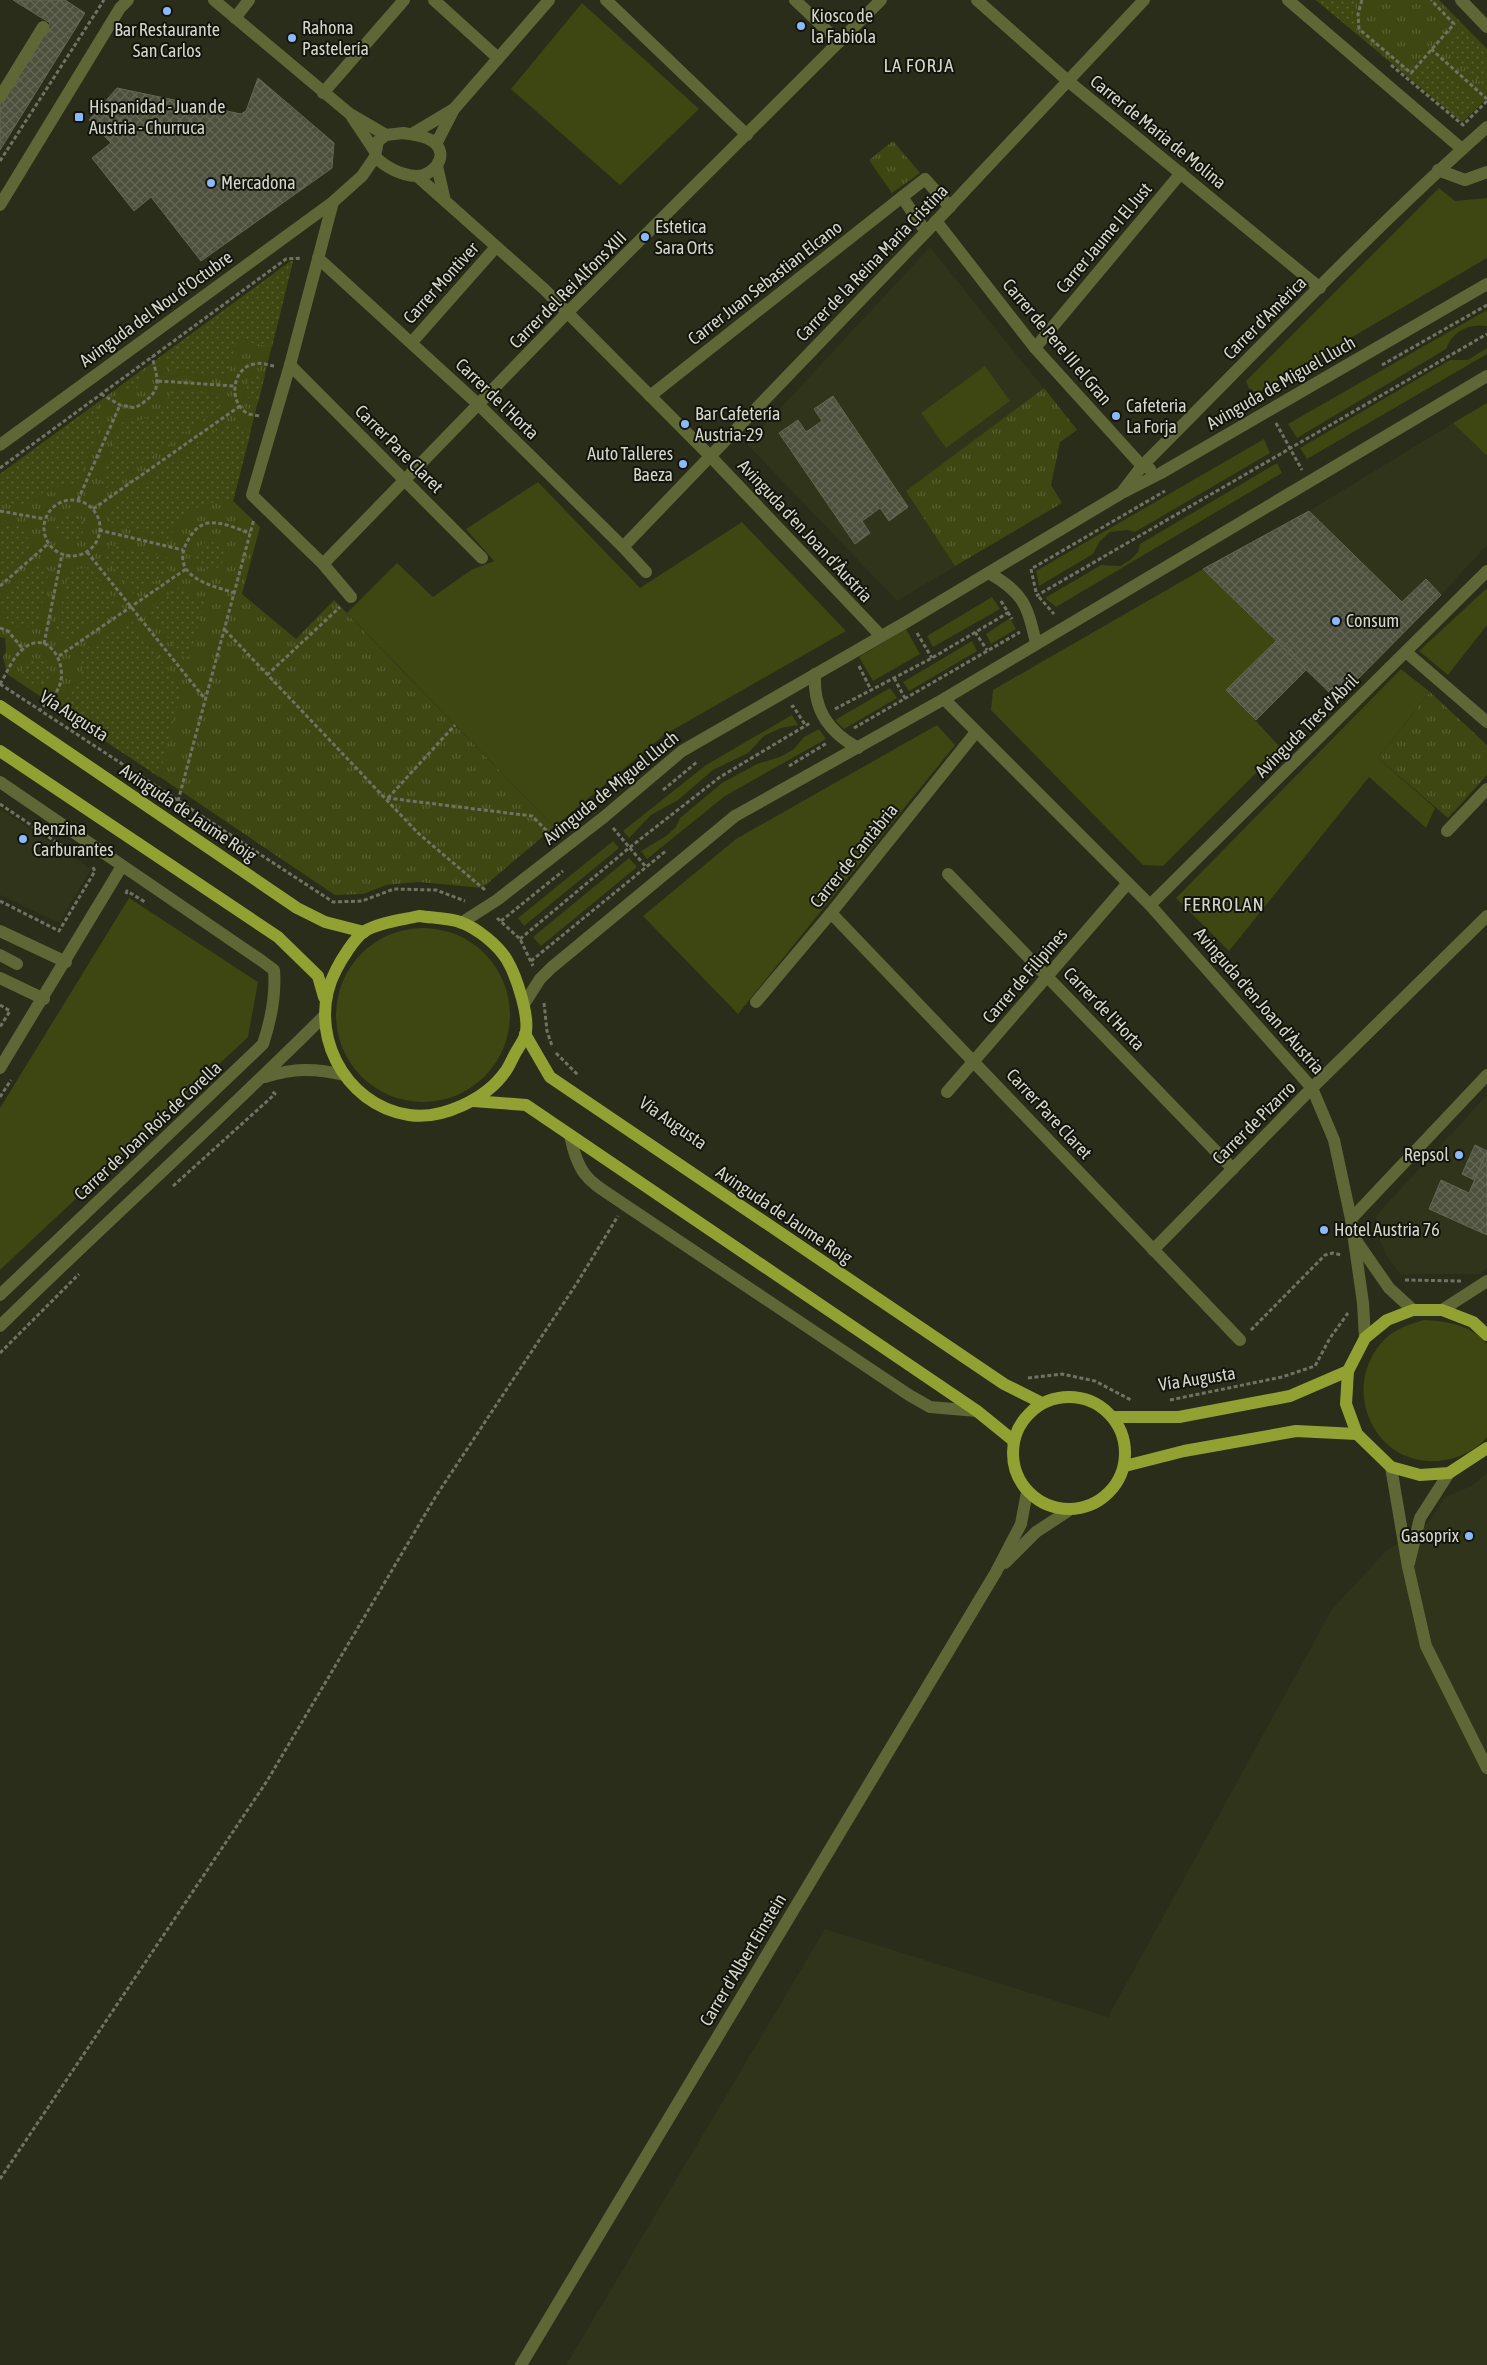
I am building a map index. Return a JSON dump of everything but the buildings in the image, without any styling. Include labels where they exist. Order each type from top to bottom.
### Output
[{"type":"main road","name":"Avinguda de Jaume Roig","points":[[0,706],[296,908],[325,922],[364,932]]},
{"type":"main road","points":[[0,751],[278,937],[318,976],[325,1010],[327,1036],[332,1053],[344,1075],[382,1106],[410,1115],[446,1113],[473,1101],[505,1073],[526,1034],[524,1004],[507,960],[484,936],[461,922],[419,916],[394,921],[364,932],[342,958],[328,985],[325,1010]]},
{"type":"main road","name":"Avinguda de Jaume Roig","points":[[526,1034],[550,1077],[1004,1384],[1042,1402]]},
{"type":"main road","points":[[473,1101],[526,1106],[977,1411],[1014,1441]]},
{"type":"main road","points":[[1487,1335],[1473,1322],[1442,1310],[1413,1310],[1386,1320],[1364,1338],[1348,1371],[1346,1404],[1357,1434],[1391,1467],[1420,1475],[1449,1473],[1487,1448]]},
{"type":"main road","points":[[1114,1417],[1179,1417],[1280,1398],[1290,1396],[1348,1371]]},
{"type":"main road","points":[[1068,1396],[1093,1401],[1114,1417],[1125,1440],[1125,1466],[1114,1490],[1093,1506],[1068,1511],[1046,1506],[1027,1492],[1014,1468],[1014,1441],[1024,1418],[1042,1402],[1068,1396]]},
{"type":"main road","points":[[1125,1466],[1184,1451],[1296,1431],[1357,1434]]},
{"type":"street","points":[[214,0],[323,93],[350,114],[386,135]]},
{"type":"street","points":[[235,18],[249,0]]},
{"type":"street","points":[[323,93],[404,0]]},
{"type":"street","points":[[434,0],[498,58]]},
{"type":"street","points":[[436,144],[454,110],[549,0]]},
{"type":"street","points":[[606,0],[747,135]]},
{"type":"street","points":[[795,0],[839,42]]},
{"type":"street","name":"Carrer del Rei Alfons XIII","points":[[322,564],[567,313],[881,0]]},
{"type":"street","name":"Carrer de Maria de Molina","points":[[977,0],[1068,80],[1320,288]]},
{"type":"street","name":"Carrer de la Reina Maria Cristina","points":[[624,547],[950,207],[1144,0]]},
{"type":"street","points":[[1288,0],[1462,149]]},
{"type":"street","points":[[1461,0],[1487,27]]},
{"type":"street","points":[[2,197],[123,3]]},
{"type":"street","points":[[0,97],[43,27]]},
{"type":"street","points":[[412,134],[454,110]]},
{"type":"street","points":[[350,114],[375,153],[390,169],[417,176],[426,174],[437,166],[440,160],[440,151],[436,144],[412,134],[395,133],[386,135],[378,141],[375,153]]},
{"type":"street","name":"Carrer d'Amèrica","points":[[1120,494],[1142,466],[1438,170],[1487,127]]},
{"type":"street","name":"Avinguda del Nou d'Octubre","points":[[0,445],[333,202],[362,176],[375,153]]},
{"type":"street","points":[[437,166],[445,201]]},
{"type":"street","name":"Avinguda del Nou d'Octubre","points":[[362,176],[390,169]]},
{"type":"street","points":[[1438,170],[1465,180],[1487,172]]},
{"type":"street","name":"Carrer Jaume I El Just","points":[[1035,348],[1181,173]]},
{"type":"street","name":"Avinguda d'en Joan d'Àustria","points":[[417,176],[567,313],[711,457],[881,636]]},
{"type":"street","name":"Carrer Juan Sebastian Elcano","points":[[650,396],[925,179],[950,207]]},
{"type":"street","points":[[902,197],[926,232]]},
{"type":"street","points":[[333,202],[290,368],[274,420],[255,498],[322,564],[351,597]]},
{"type":"street","name":"Carrer de Pere III el Gran","points":[[936,221],[1035,348],[1142,466],[1161,474]]},
{"type":"street","name":"Carrer Montiver","points":[[412,342],[496,247]]},
{"type":"street","name":"Carrer de l'Horta","points":[[318,258],[479,405],[624,547],[646,572]]},
{"type":"street","name":"Avinguda de Miguel Lluch","points":[[461,922],[497,900],[563,849],[682,751],[989,573],[1120,494],[1161,474],[1487,284]]},
{"type":"street","name":"Carrer Pare Claret","points":[[290,368],[482,558]]},
{"type":"street","points":[[524,1004],[540,979],[656,879],[735,816],[944,699],[1487,376]]},
{"type":"street","name":"Avinguda Tres d'Abril","points":[[1150,905],[1487,571]]},
{"type":"street","points":[[989,573],[1014,588],[1025,603],[1036,643]]},
{"type":"street","points":[[1406,652],[1487,722]]},
{"type":"street","points":[[815,674],[814,692],[822,716],[845,741],[858,748]]},
{"type":"street","name":"Avinguda d'en Joan d'Àustria","points":[[944,699],[1150,905],[1312,1088],[1334,1140],[1351,1219],[1363,1303],[1364,1338]]},
{"type":"street","name":"Carrer de Cantàbria","points":[[756,1002],[831,913],[976,732]]},
{"type":"street","points":[[0,782],[122,866],[44,999],[0,1068]]},
{"type":"street","points":[[1447,831],[1487,789]]},
{"type":"street","name":"Carrer de Joan Roís de Corella","points":[[0,1295],[264,1044],[271,1022],[275,985],[274,970],[122,866]]},
{"type":"street","name":"Carrer de l'Horta","points":[[948,874],[1233,1169]]},
{"type":"street","name":"Carrer de Filipines","points":[[947,1092],[1128,883]]},
{"type":"street","name":"Carrer Pare Claret","points":[[831,913],[1240,1340]]},
{"type":"street","name":"Carrer de Pizarro","points":[[1153,1250],[1312,1088],[1487,916]]},
{"type":"street","points":[[0,931],[66,962]]},
{"type":"street","points":[[0,955],[17,964]]},
{"type":"street","points":[[0,978],[44,999]]},
{"type":"street","points":[[0,1326],[84,1243],[262,1078],[325,1010]]},
{"type":"street","points":[[262,1078],[288,1070],[322,1070],[344,1075]]},
{"type":"street","points":[[1351,1219],[1487,1075]]},
{"type":"street","points":[[570,1135],[576,1159],[582,1173],[588,1180],[909,1395],[930,1407],[977,1411]]},
{"type":"street","name":"Avinguda d'en Joan d'Àustria","points":[[1353,1237],[1389,1288],[1413,1310]]},
{"type":"street","points":[[1442,1310],[1487,1281]]},
{"type":"street","points":[[1391,1467],[1408,1567],[1426,1646],[1487,1768]]},
{"type":"street","points":[[1408,1567],[1420,1518],[1449,1473]]},
{"type":"street","name":"Carrer d'Albert Einstein","points":[[521,2365],[996,1572],[1021,1524],[1027,1492]]},
{"type":"street","name":"Carrer d'Albert Einstein","points":[[996,1572],[1036,1532],[1068,1511]]},
{"type":"path","points":[[0,161],[73,44],[104,0]]},
{"type":"path","points":[[1362,0],[1358,14],[1359,29],[1411,72],[1454,24],[1431,0]]},
{"type":"path","points":[[1388,62],[1463,125],[1487,100],[1431,49]]},
{"type":"path","points":[[0,468],[286,258],[318,258]]},
{"type":"path","points":[[520,939],[629,848],[720,777],[822,716],[932,658],[1487,334]]},
{"type":"path","points":[[101,394],[120,405],[135,408],[148,400],[155,392],[158,381],[152,357]]},
{"type":"path","points":[[274,420],[247,413],[240,406],[235,398],[235,386],[239,373],[245,367],[254,363],[290,368]]},
{"type":"path","points":[[158,381],[235,386]]},
{"type":"path","points":[[78,500],[120,405]]},
{"type":"path","points":[[93,509],[240,406]]},
{"type":"path","points":[[1276,426],[1302,469]]},
{"type":"path","points":[[1054,614],[1038,595],[1031,569],[1169,488]]},
{"type":"path","points":[[178,801],[250,533],[255,498]]},
{"type":"path","points":[[66,500],[78,500],[93,509],[98,519],[100,530],[96,541],[87,552],[73,556],[62,554],[48,544],[44,534],[45,520],[50,510],[56,504],[66,500]]},
{"type":"path","points":[[0,511],[45,520]]},
{"type":"path","points":[[234,592],[198,580],[186,569],[183,550],[193,532],[200,526],[210,523],[250,533]]},
{"type":"path","points":[[100,530],[183,550]]},
{"type":"path","points":[[0,586],[48,544]]},
{"type":"path","points":[[87,552],[206,700]]},
{"type":"path","points":[[44,644],[62,554]]},
{"type":"path","points":[[59,656],[186,569]]},
{"type":"path","points":[[999,595],[1007,613],[1021,632]]},
{"type":"path","points":[[267,675],[351,597]]},
{"type":"path","points":[[0,628],[8,631],[23,648]]},
{"type":"path","points":[[925,629],[917,634],[932,658]]},
{"type":"path","points":[[225,630],[387,798],[418,833],[497,900]]},
{"type":"path","points":[[975,632],[997,666]]},
{"type":"path","points":[[0,684],[23,648],[35,643],[44,644],[59,656],[61,670],[59,687],[40,710]]},
{"type":"path","points":[[853,652],[871,690]]},
{"type":"path","points":[[894,678],[913,716]]},
{"type":"path","name":"Vía Augusta","points":[[0,684],[332,902],[362,901],[394,889],[436,890],[482,910],[501,921],[520,939],[540,979],[547,1032],[553,1050],[584,1080]]},
{"type":"path","points":[[785,711],[793,706],[806,726]]},
{"type":"path","points":[[387,798],[455,725]]},
{"type":"path","points":[[657,795],[700,760]]},
{"type":"path","points":[[387,798],[532,816],[563,849]]},
{"type":"path","points":[[0,804],[64,847]]},
{"type":"path","points":[[604,817],[656,879]]},
{"type":"path","points":[[607,836],[622,824]]},
{"type":"path","points":[[0,902],[59,930],[95,871],[86,862]]},
{"type":"path","points":[[501,921],[569,866]]},
{"type":"path","points":[[121,901],[128,891],[152,907]]},
{"type":"path","points":[[0,1005],[10,1011],[0,1027]]},
{"type":"path","points":[[0,1097],[15,1074]]},
{"type":"path","points":[[166,1192],[275,1094],[262,1078]]},
{"type":"path","points":[[0,2179],[267,1780],[436,1496],[577,1283],[625,1205]]},
{"type":"path","points":[[1240,1340],[1325,1255],[1333,1253],[1341,1255]]},
{"type":"path","points":[[0,1353],[82,1271]]},
{"type":"path","points":[[1389,1288],[1404,1280],[1458,1279],[1477,1289]]},
{"type":"path","name":"Vía Augusta","points":[[1163,1400],[1282,1377],[1315,1366],[1330,1338],[1351,1310],[1363,1303]]},
{"type":"path","name":"Vía Augusta","points":[[1020,1375],[1027,1378],[1062,1374],[1095,1381],[1130,1400],[1138,1400]]},
{"type":"shaded area","points":[[930,247],[1077,430],[1060,442],[1051,485],[1062,503],[897,601],[747,444]]},
{"type":"shaded area","points":[[1453,423],[1487,456],[1487,545],[1441,595],[1337,700],[1203,569],[1309,511]]},
{"type":"shaded area","name":"Benzina Carburantes","points":[[0,809],[91,869],[59,923],[0,895]]},
{"type":"shaded area","name":"Repsol","points":[[1487,1095],[1487,1268],[1480,1274],[1400,1274],[1387,1256],[1379,1238],[1376,1216]]},
{"type":"shaded area","points":[[1487,1473],[1487,2365],[566,2365],[825,1929],[1108,2017],[1332,1609],[1385,1552],[1429,1522],[1445,1497],[1471,1486]]},
{"type":"green space","points":[[1316,0],[1439,0],[1487,49],[1487,98],[1462,122]]},
{"type":"green space","points":[[1316,0],[1356,0],[1354,18],[1357,34]]},
{"type":"green space","points":[[582,3],[699,109],[620,185],[511,89]]},
{"type":"green space","points":[[1462,24],[1487,49],[1487,89],[1443,45]]},
{"type":"green space","points":[[1430,59],[1481,104],[1462,122],[1410,79]]},
{"type":"green space","points":[[893,141],[920,173],[892,193],[869,160]]},
{"type":"green space","points":[[1439,188],[1455,201],[1487,198],[1487,258],[1257,393],[1249,388],[1246,381]]},
{"type":"green space","points":[[293,261],[233,501],[260,527],[242,594],[296,639],[334,600],[554,827],[482,888],[419,882],[386,885],[363,894],[335,895],[7,674],[3,656],[6,652],[5,638],[0,637],[0,474]]},
{"type":"green space","points":[[293,261],[272,347],[236,340],[228,375],[171,371],[164,354]]},
{"type":"green space","points":[[1487,310],[1487,326],[1480,325],[1462,330],[1453,337],[1446,349],[1297,438],[1288,424]]},
{"type":"green space","points":[[1487,348],[1487,354],[1307,459],[1300,448],[1450,360],[1468,360]]},
{"type":"green space","points":[[985,366],[1010,401],[946,448],[921,413]]},
{"type":"green space","points":[[141,371],[142,381],[136,390],[130,392],[119,387]]},
{"type":"green space","points":[[265,375],[258,403],[249,400],[246,393],[248,381],[253,376]]},
{"type":"green space","points":[[1044,388],[1077,430],[1060,442],[1051,485],[1062,503],[955,566],[906,491]]},
{"type":"green space","points":[[172,390],[217,394],[220,408],[96,496],[122,422],[131,422],[152,415],[163,405]]},
{"type":"green space","points":[[1487,403],[1487,456],[1453,423]]},
{"type":"green space","points":[[96,404],[104,417],[76,485],[55,487],[38,496],[28,506],[0,502],[0,474]]},
{"type":"green space","points":[[228,422],[251,431],[233,501],[212,503],[195,509],[180,521],[168,539],[111,523],[106,510]]},
{"type":"green space","points":[[1264,439],[1270,453],[1135,532],[1127,530],[1110,532],[1100,541],[1093,554],[1039,586],[1036,571]]},
{"type":"green space","points":[[1277,463],[1282,473],[1056,607],[1045,598],[1101,565],[1120,566],[1138,552],[1140,544]]},
{"type":"green space","points":[[538,482],[640,588],[742,522],[846,631],[664,735],[554,827],[347,613],[397,563],[433,597],[471,570],[494,561],[466,529]]},
{"type":"green space","points":[[70,513],[80,517],[84,527],[80,537],[70,541],[60,537],[56,527],[60,517]]},
{"type":"green space","points":[[0,523],[24,527],[32,550],[0,576]]},
{"type":"green space","points":[[210,542],[220,546],[224,556],[220,566],[210,570],[200,566],[196,556],[200,546]]},
{"type":"green space","points":[[110,545],[167,557],[169,572],[135,595],[103,555]]},
{"type":"green space","points":[[39,562],[49,571],[37,627],[12,627],[0,607],[0,600]]},
{"type":"green space","points":[[89,567],[119,605],[67,639],[55,631],[69,571]]},
{"type":"green space","points":[[1203,569],[1276,641],[1227,690],[1281,748],[1163,866],[1143,865],[991,710],[993,690]]},
{"type":"green space","points":[[179,587],[196,598],[205,600],[188,663],[146,610]]},
{"type":"green space","points":[[1487,588],[1487,625],[1448,675],[1419,651]]},
{"type":"green space","points":[[992,597],[1000,609],[933,647],[927,636]]},
{"type":"green space","points":[[1010,618],[1016,629],[991,644],[986,634]]},
{"type":"green space","points":[[131,620],[182,688],[159,777],[57,709],[77,684],[82,669],[79,653]]},
{"type":"green space","points":[[906,629],[920,654],[873,681],[859,657]]},
{"type":"green space","points":[[972,641],[977,651],[909,691],[903,682]]},
{"type":"green space","points":[[36,658],[46,662],[50,672],[46,682],[36,686],[26,682],[22,672],[26,662]]},
{"type":"green space","points":[[1401,669],[1430,692],[1378,758],[1435,808],[1426,828],[1369,777],[1229,951],[1176,898]]},
{"type":"green space","points":[[890,688],[897,698],[844,729],[835,720]]},
{"type":"green space","points":[[1430,692],[1487,745],[1487,775],[1448,818],[1378,758]]},
{"type":"green space","points":[[792,715],[798,725],[781,728],[764,736],[748,753],[713,770],[678,800],[651,815],[629,838],[623,831],[706,765]]},
{"type":"green space","points":[[937,725],[955,745],[738,1014],[643,916],[736,839]]},
{"type":"green space","points":[[819,729],[826,739],[725,796],[647,859],[641,851],[666,836],[676,827],[680,818],[722,783],[757,764],[780,757],[794,749],[804,737]]},
{"type":"green space","points":[[613,841],[619,848],[524,926],[518,918]]},
{"type":"green space","points":[[629,858],[637,867],[541,946],[533,937]]},
{"type":"green space","points":[[129,898],[258,982],[248,1037],[0,1270],[0,1108]]},
{"type":"green space","points":[[423,928],[440,930],[456,935],[478,948],[490,960],[506,990],[510,1015],[508,1032],[503,1048],[490,1070],[478,1082],[448,1098],[423,1102],[406,1100],[390,1095],[368,1082],[356,1070],[340,1040],[336,1015],[338,998],[343,982],[356,960],[368,948],[398,932]]},
{"type":"green space","points":[[1424,1320],[1450,1323],[1466,1328],[1474,1332],[1487,1344],[1487,1437],[1468,1452],[1445,1460],[1421,1460],[1400,1453],[1383,1440],[1371,1423],[1365,1403],[1364,1381],[1370,1360],[1384,1340],[1397,1330]]},
{"type":"place","name":"Bar Restaurante San Carlos","points":[[167,11]]},
{"type":"place","name":"Kiosco de la Fabiola","points":[[801,26]]},
{"type":"place","name":"Rahona Pastelería","points":[[292,38]]},
{"type":"place","name":"Hispanidad - Juan de Austria - Churruca","points":[[79,117]]},
{"type":"place","name":"Mercadona","points":[[211,183]]},
{"type":"place","name":"Estetica Sara Orts","points":[[645,237]]},
{"type":"place","name":"Cafeteria La Forja","points":[[1116,416]]},
{"type":"place","name":"Bar Cafetería Austria-29","points":[[685,424]]},
{"type":"place","name":"Auto Talleres Baeza","points":[[683,464]]},
{"type":"place","name":"Consum","points":[[1336,621]]},
{"type":"place","name":"Benzina Carburantes","points":[[23,839]]},
{"type":"place","name":"Repsol","points":[[1459,1155]]},
{"type":"place","name":"Hotel Austria 76","points":[[1324,1230]]},
{"type":"place","name":"Gasoprix","points":[[1469,1536]]},
{"type":"district","name":"LA FORJA","points":[[919,65]]},
{"type":"district","name":"FERROLAN","points":[[1224,904]]}]
